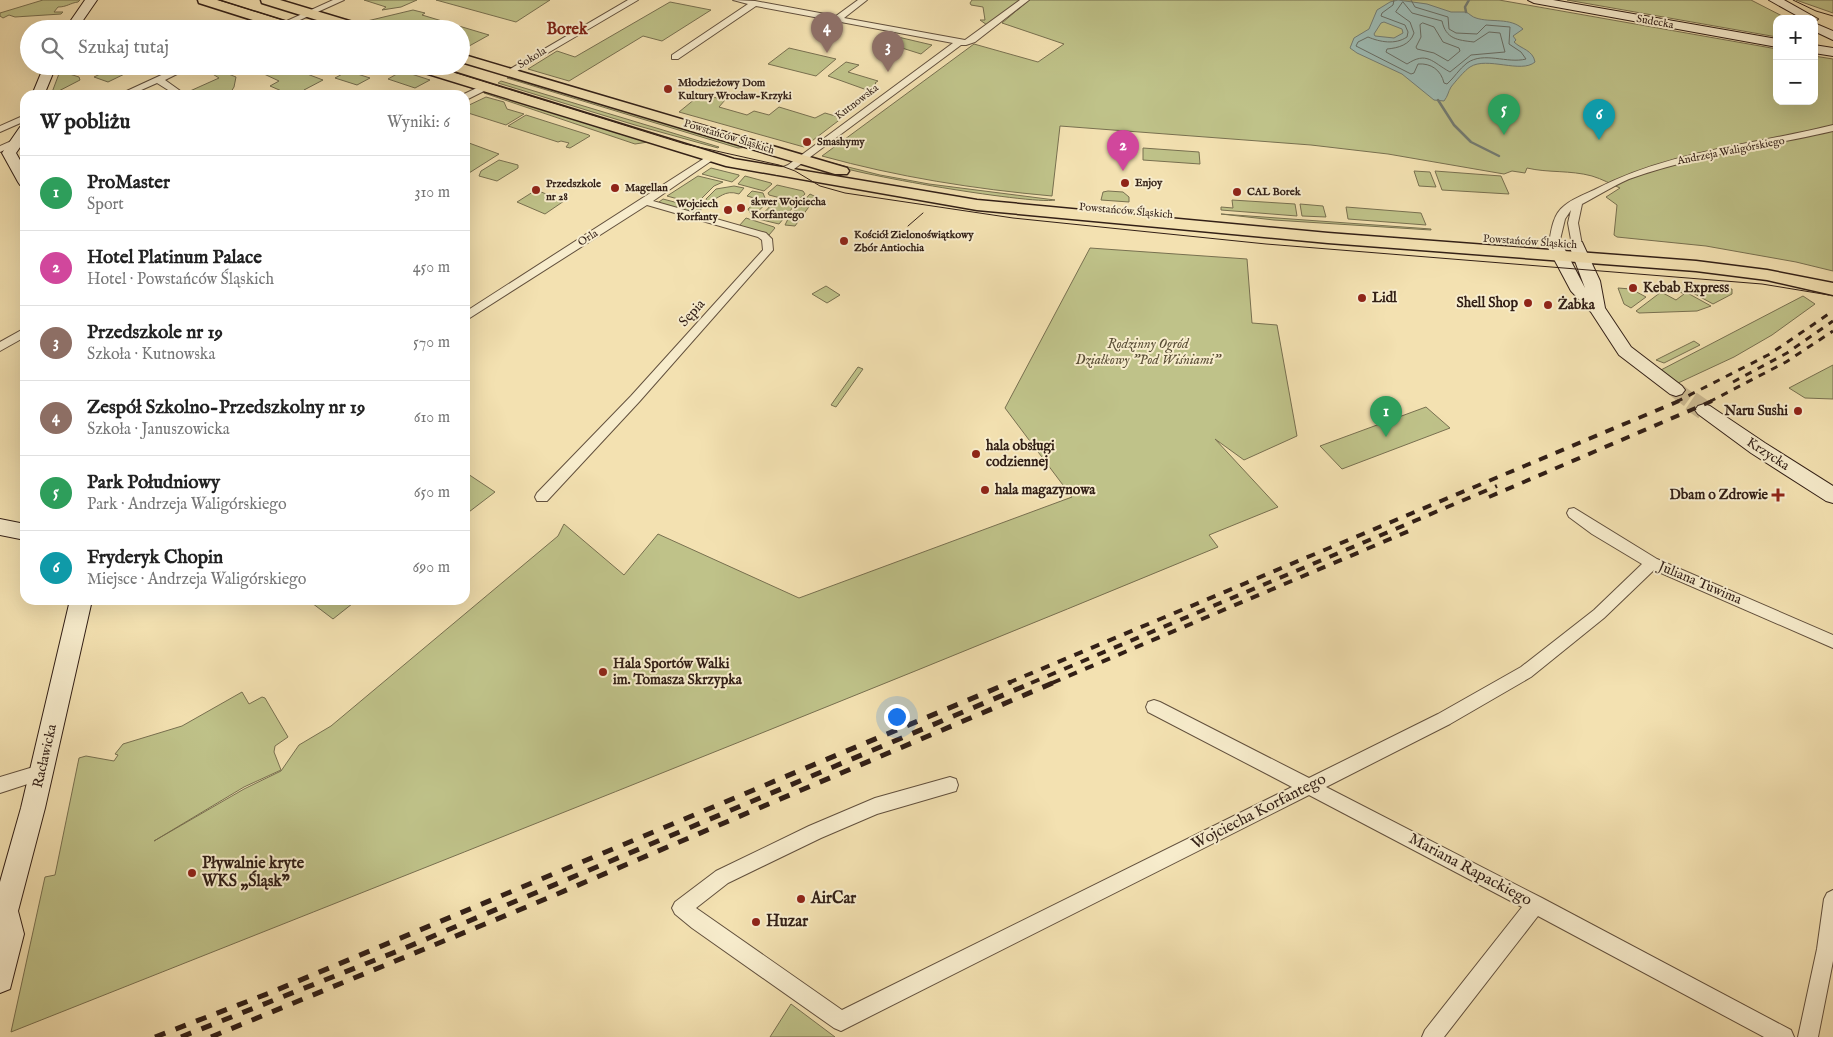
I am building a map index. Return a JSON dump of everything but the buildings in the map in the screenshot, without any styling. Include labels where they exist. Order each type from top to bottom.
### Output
[{"type":"main road","points":[[204,0],[259,20]]},
{"type":"main road","points":[[267,0],[331,20]]},
{"type":"main road","name":"Powstańców Śląskich","points":[[470,61],[802,159],[876,179],[981,197],[1579,252],[1759,274],[1833,289]]},
{"type":"main road","name":"Powstańców Śląskich","points":[[444,75],[711,157],[777,172],[977,205],[1328,238],[1556,250]]},
{"type":"main road","name":"Powstańców Śląskich","points":[[1579,252],[1740,260],[1833,278]]},
{"type":"street","points":[[77,20],[91,0]]},
{"type":"street","points":[[293,20],[340,0]]},
{"type":"street","name":"Sokola","points":[[509,72],[634,0]]},
{"type":"street","points":[[737,0],[839,18],[958,43]]},
{"type":"street","points":[[839,18],[863,0]]},
{"type":"street","name":"Kutnowska","points":[[777,172],[791,167],[958,43],[971,42],[1025,0]]},
{"type":"street","name":"Sudecka","points":[[1534,0],[1773,42]]},
{"type":"street","points":[[1763,0],[1792,15]]},
{"type":"street","points":[[1775,0],[1805,15]]},
{"type":"street","points":[[675,57],[755,3]]},
{"type":"street","points":[[1818,22],[1833,29]]},
{"type":"street","points":[[1818,28],[1833,36]]},
{"type":"street","points":[[1818,50],[1833,52]]},
{"type":"street","points":[[40,90],[46,75]]},
{"type":"street","points":[[134,90],[170,75]]},
{"type":"street","points":[[159,80],[174,90]]},
{"type":"street","points":[[470,94],[483,88]]},
{"type":"street","points":[[0,129],[20,120]]},
{"type":"street","name":"Andrzeja Waligórskiego","points":[[1556,250],[1558,224],[1564,211],[1568,207],[1624,178],[1676,161],[1784,140],[1833,128]]},
{"type":"street","points":[[0,149],[20,139]]},
{"type":"street","points":[[20,141],[9,153],[20,173]]},
{"type":"street","name":"Orla","points":[[470,314],[645,202],[711,157]]},
{"type":"street","name":"Sępia","points":[[542,498],[768,250],[767,239],[762,235],[645,202]]},
{"type":"street","points":[[1577,204],[1573,223],[1579,252],[1592,281],[1598,308]]},
{"type":"street","points":[[1556,250],[1579,291],[1598,308],[1625,351],[1676,390]]},
{"type":"street","points":[[0,347],[20,335]]},
{"type":"street","name":"Krzycka","points":[[1704,410],[1764,452],[1833,496]]},
{"type":"street","name":"Juliana Tuwima","points":[[1574,512],[1597,530],[1652,563],[1833,642]]},
{"type":"street","points":[[2,527],[20,524]]},
{"type":"street","points":[[2,527],[20,531]]},
{"type":"street","name":"Wojciecha Korfantego","points":[[950,785],[875,806],[815,832],[722,877],[681,908],[698,922],[841,1021],[1444,719],[1526,672],[1599,614],[1652,563]]},
{"type":"street","name":"Racławicka","points":[[0,979],[11,934],[2,914],[33,808],[81,605]]},
{"type":"street","name":"Mariana Rapackiego","points":[[1154,707],[1536,904],[1784,1037]]},
{"type":"street","points":[[0,785],[40,774]]},
{"type":"street","points":[[1808,1037],[1826,948],[1833,899]]},
{"type":"street","points":[[1432,1037],[1536,904]]},
{"type":"green space","points":[[43,0],[80,0],[58,7],[54,12],[63,12],[61,14],[15,17],[9,15],[3,18],[0,16],[0,13]]},
{"type":"green space","points":[[364,0],[417,0],[401,7],[382,10],[386,7]]},
{"type":"green space","points":[[436,0],[550,0],[516,22]]},
{"type":"green space","points":[[972,0],[1020,0],[987,25],[980,20],[985,20],[983,7],[971,5]]},
{"type":"green space","points":[[1029,0],[1499,0],[1773,48],[1773,105],[1818,105],[1818,57],[1833,59],[1833,271],[1796,262],[1706,246],[1617,237],[1614,235],[1617,205],[1606,197],[1620,188],[1596,177],[1576,173],[1527,168],[1525,173],[1512,171],[1504,174],[1388,154],[1311,145],[1060,126],[1052,196],[936,181],[822,156],[974,44],[1038,62],[1064,44],[1002,23]]},
{"type":"green space","points":[[1567,0],[1751,0],[1780,15],[1773,15],[1773,36]]},
{"type":"green space","points":[[1796,0],[1833,0],[1833,13]]},
{"type":"green space","points":[[670,2],[711,10],[662,41],[643,36],[569,81],[528,69],[557,51],[575,57]]},
{"type":"green space","points":[[413,10],[425,13],[422,15],[439,20],[371,20]]},
{"type":"green space","points":[[470,29],[489,35],[470,46]]},
{"type":"green space","points":[[898,37],[932,45],[921,54],[902,48],[885,50],[878,42]]},
{"type":"green space","points":[[789,48],[836,59],[816,76],[768,64]]},
{"type":"green space","points":[[846,62],[859,65],[848,72],[878,81],[867,90],[828,76]]},
{"type":"green space","points":[[58,75],[79,77],[80,80],[61,90],[53,90]]},
{"type":"green space","points":[[98,75],[122,75],[108,82],[94,77]]},
{"type":"green space","points":[[214,75],[231,75],[236,77],[232,90],[192,90],[219,78]]},
{"type":"green space","points":[[266,75],[310,75],[323,80],[304,90],[279,90],[270,86],[279,81]]},
{"type":"green space","points":[[341,75],[361,75],[370,78],[357,85],[335,78]]},
{"type":"green space","points":[[395,75],[414,75],[430,80],[415,88],[388,79]]},
{"type":"green space","points":[[511,77],[751,147],[738,148],[507,78]]},
{"type":"green space","points":[[501,81],[719,147],[635,125],[498,83]]},
{"type":"green space","points":[[486,92],[648,142],[635,144],[484,93]]},
{"type":"green space","points":[[701,94],[725,100],[719,107],[747,115],[754,111],[769,115],[779,107],[815,118],[825,113],[842,118],[804,147],[679,112]]},
{"type":"green space","points":[[486,97],[504,102],[507,109],[524,114],[506,125],[470,114],[470,105]]},
{"type":"green space","points":[[526,115],[590,136],[570,148],[566,147],[569,143],[558,142],[508,126]]},
{"type":"green space","points":[[470,143],[499,154],[470,172]]},
{"type":"green space","points":[[1143,148],[1199,152],[1200,164],[1143,160]]},
{"type":"green space","points":[[499,160],[518,165],[518,168],[497,181],[479,176],[481,171]]},
{"type":"green space","points":[[820,160],[880,175],[929,184],[1055,200],[1010,197],[933,186],[858,172]]},
{"type":"green space","points":[[711,168],[739,176],[732,182],[702,174]]},
{"type":"green space","points":[[1414,171],[1430,172],[1436,187],[1419,186]]},
{"type":"green space","points":[[1435,171],[1501,176],[1509,194],[1442,190]]},
{"type":"green space","points":[[698,176],[723,182],[714,186],[701,199],[700,205],[667,196]]},
{"type":"green space","points":[[745,176],[772,184],[764,191],[738,184]]},
{"type":"green space","points":[[777,185],[803,191],[805,194],[796,202],[769,195],[768,193]]},
{"type":"green space","points":[[734,186],[744,188],[739,194],[726,194],[707,202],[706,199],[716,189]]},
{"type":"green space","points":[[536,190],[564,201],[545,214],[517,202]]},
{"type":"green space","points":[[752,191],[763,193],[767,203],[756,213],[751,214],[748,209],[756,202],[754,198],[747,196]]},
{"type":"green space","points":[[1103,192],[1123,192],[1129,197],[1129,202],[1101,200]]},
{"type":"green space","points":[[810,194],[816,197],[795,226],[785,225],[789,217]]},
{"type":"green space","points":[[663,199],[701,210],[698,214],[660,204],[659,202]]},
{"type":"green space","points":[[776,200],[794,206],[779,224],[758,219]]},
{"type":"green space","points":[[1232,200],[1295,204],[1297,216],[1221,210],[1221,207],[1233,208]]},
{"type":"green space","points":[[1300,204],[1323,206],[1326,217],[1302,216]]},
{"type":"green space","points":[[1346,207],[1421,213],[1426,225],[1348,219]]},
{"type":"green space","points":[[1221,214],[1431,229],[1431,230],[1274,220]]},
{"type":"green space","points":[[746,218],[775,228],[769,235],[739,226]]},
{"type":"green space","name":"Rodzinny Ogród Działkowy \"Pod Wiśniami\"","points":[[1090,248],[1247,259],[1252,323],[1277,325],[1297,436],[1244,460],[1215,439],[1278,507],[1209,535],[1218,547],[766,731],[11,1032],[45,877],[55,875],[79,758],[86,756],[114,761],[118,755],[115,754],[123,744],[182,726],[242,692],[249,704],[262,697],[265,698],[288,737],[275,746],[274,752],[281,770],[244,787],[154,841],[244,789],[281,771],[299,745],[331,726],[558,536],[564,524],[624,575],[658,534],[799,598],[1072,497],[1005,408]]},
{"type":"green space","points":[[826,286],[840,295],[827,303],[812,294]]},
{"type":"green space","points":[[1691,286],[1732,289],[1732,294],[1713,304],[1684,288]]},
{"type":"green space","points":[[1618,288],[1631,289],[1646,297],[1631,308],[1624,304]]},
{"type":"green space","points":[[1682,290],[1711,306],[1697,311],[1639,313],[1636,311],[1661,292],[1676,300],[1684,294],[1680,292]]},
{"type":"green space","points":[[1803,296],[1815,304],[1772,335],[1734,357],[1676,384],[1659,371]]},
{"type":"green space","points":[[1694,341],[1700,345],[1664,363],[1656,360]]},
{"type":"green space","points":[[1833,365],[1833,399],[1805,398],[1789,388]]},
{"type":"green space","points":[[858,367],[863,369],[836,407],[831,405]]},
{"type":"green space","points":[[1426,407],[1450,428],[1342,469],[1320,446]]},
{"type":"green space","points":[[470,475],[495,492],[470,511]]},
{"type":"green space","points":[[315,605],[351,605],[333,619]]},
{"type":"green space","points":[[791,1004],[835,1037],[770,1037]]},
{"type":"water","points":[[1398,0],[1427,4],[1451,12],[1466,12],[1475,18],[1518,25],[1523,29],[1513,36],[1516,40],[1514,42],[1529,52],[1535,62],[1521,66],[1477,64],[1470,67],[1460,76],[1451,87],[1444,101],[1434,100],[1402,74],[1350,48],[1354,38],[1369,29],[1377,10],[1390,2]],"holes":[[[1384,22],[1402,29],[1403,33],[1394,38],[1375,36],[1374,34],[1381,23]]]},
{"type":"waterway","points":[[1466,12],[1465,7],[1469,0]]},
{"type":"waterway","points":[[1438,100],[1454,125],[1471,142],[1499,156]]},
{"type":"tunnel","points":[[1676,390],[1692,402]]},
{"type":"tunnel","points":[[1691,401],[1704,410]]},
{"type":"tram line","points":[[219,0],[283,20]]},
{"type":"tram line","points":[[1793,0],[1816,11],[1833,16]]},
{"type":"tram line","points":[[463,75],[685,144],[779,165],[795,171],[820,186],[845,193],[1013,218],[1266,244],[1762,284],[1829,295]]},
{"type":"tram line","points":[[908,226],[923,213]]},
{"type":"railway","points":[[1676,402],[1770,354],[1833,311]]},
{"type":"railway","points":[[1733,382],[1787,353],[1833,321]]},
{"type":"railway","points":[[1709,402],[1786,362],[1833,331]]},
{"type":"railway","points":[[1008,683],[1679,401]]},
{"type":"railway","points":[[1489,497],[1712,401]]},
{"type":"railway","points":[[1031,683],[1497,486]]},
{"type":"railway","points":[[1052,683],[1416,528]]},
{"type":"railway","points":[[155,1037],[272,992],[1011,682]]},
{"type":"railway","points":[[181,1037],[398,951],[1034,682]]},
{"type":"railway","points":[[211,1037],[536,903],[1055,682]]},
{"type":"place","name":"Zespół Szkolno-Przedszkolny nr 19","points":[[827,53]]},
{"type":"place","name":"Przedszkole nr 19","points":[[888,72]]},
{"type":"place","name":"Młodzieżowy Dom Kultury Wrocław-Krzyki","points":[[668,89]]},
{"type":"place","name":"Park Południowy","points":[[1504,135]]},
{"type":"place","name":"Fryderyk Chopin","points":[[1599,140]]},
{"type":"place","name":"Smashymy","points":[[807,142]]},
{"type":"place","name":"Hotel Platinum Palace","points":[[1123,171]]},
{"type":"place","name":"Enjoy","points":[[1125,183]]},
{"type":"place","name":"Magellan","points":[[615,188]]},
{"type":"place","name":"Przedszkole nr 28","points":[[536,190]]},
{"type":"place","name":"CAL Borek","points":[[1237,192]]},
{"type":"place","name":"skwer Wojciecha Korfantego","points":[[741,208]]},
{"type":"place","name":"Wojciech Korfanty","points":[[728,210]]},
{"type":"place","name":"Kościół Zielonoświątkowy Zbór Antiochia","points":[[844,241]]},
{"type":"place","name":"Kebab Express","points":[[1633,288]]},
{"type":"place","name":"Lidl","points":[[1362,298]]},
{"type":"place","name":"Shell Shop","points":[[1528,303]]},
{"type":"place","name":"Żabka","points":[[1548,305]]},
{"type":"place","name":"Naru Sushi","points":[[1798,411]]},
{"type":"place","name":"ProMaster","points":[[1386,437]]},
{"type":"place","name":"hala obsługi codziennej","points":[[976,454]]},
{"type":"place","name":"hala magazynowa","points":[[985,490]]},
{"type":"place","name":"Dbam o Zdrowie","points":[[1778,495]]},
{"type":"place","name":"Hala Sportów Walki im. Tomasza Skrzypka","points":[[603,672]]},
{"type":"place","name":"Pływalnie kryte WKS „Śląsk”","points":[[192,873]]},
{"type":"place","name":"AirCar","points":[[801,899]]},
{"type":"place","name":"Huzar","points":[[756,922]]},
{"type":"district","name":"Borek","points":[[567,30]]}]
